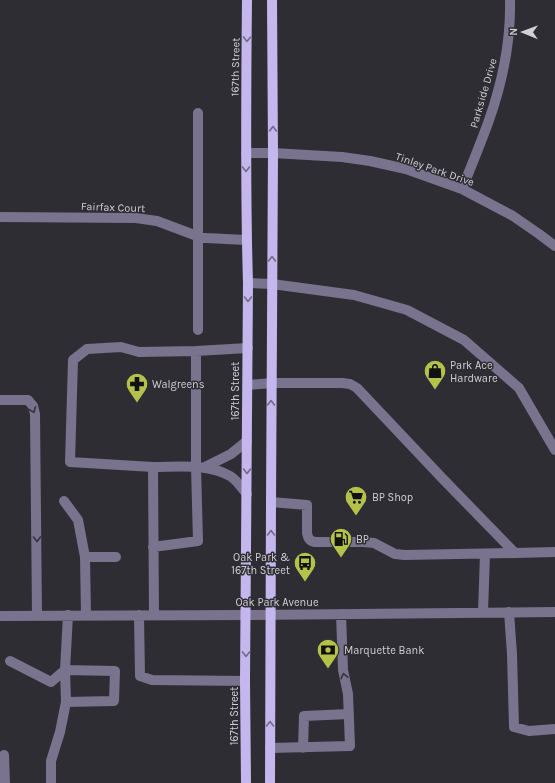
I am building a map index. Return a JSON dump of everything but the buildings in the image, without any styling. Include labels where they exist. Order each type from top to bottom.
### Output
[{"type":"main road","name":"167th Street","points":[[246,783],[248,385],[248,283],[246,240],[247,0]]},
{"type":"main road","points":[[270,783],[273,153],[272,0]]},
{"type":"street","name":"Parkside Drive","points":[[462,189],[488,124],[495,102],[509,39],[510,0]]},
{"type":"street","points":[[198,113],[198,330]]},
{"type":"street","name":"Tinley Park Drive","points":[[246,152],[342,157],[406,169],[462,189],[513,216],[555,246]]},
{"type":"street","name":"Fairfax Court","points":[[0,217],[136,218],[157,221],[206,238],[246,240]]},
{"type":"street","points":[[248,283],[272,284],[354,295],[407,310],[464,340],[519,388],[555,450]]},
{"type":"street","points":[[247,494],[231,476],[200,467],[70,462],[73,360],[87,348],[121,347],[139,352],[248,348]]},
{"type":"street","points":[[154,547],[198,542],[200,467],[196,351]]},
{"type":"street","points":[[248,385],[342,383],[350,384],[357,388],[515,553]]},
{"type":"street","points":[[0,400],[28,400],[33,406],[35,414],[37,616]]},
{"type":"street","points":[[200,467],[231,454],[247,441]]},
{"type":"street","points":[[153,466],[154,615]]},
{"type":"street","points":[[64,501],[78,520],[85,557],[86,615]]},
{"type":"street","points":[[271,502],[307,505],[307,533],[310,541],[315,542],[374,543],[395,554],[405,555],[555,552]]},
{"type":"street","points":[[483,612],[485,554]]},
{"type":"street","points":[[85,557],[116,557]]},
{"type":"street","points":[[509,612],[514,727],[529,731],[555,729]]},
{"type":"street","name":"Oak Park Avenue","points":[[0,616],[555,612]]},
{"type":"street","points":[[270,748],[350,746],[348,694],[343,670],[341,614]]},
{"type":"street","points":[[139,615],[140,676],[152,680],[246,681]]},
{"type":"street","points":[[50,783],[51,761],[60,732],[66,702],[68,616]]},
{"type":"street","points":[[10,661],[51,682],[66,670],[114,671],[114,701],[66,702]]},
{"type":"street","points":[[303,748],[304,716],[349,714]]},
{"type":"street","points":[[4,755],[5,783]]},
{"type":"place","name":"Park Ace Hardware","points":[[435,390]]},
{"type":"place","name":"Walgreens","points":[[137,404]]},
{"type":"place","name":"BP Shop","points":[[356,516]]},
{"type":"place","name":"BP","points":[[341,558]]},
{"type":"place","name":"Oak Park & 167th Street","points":[[305,582]]},
{"type":"place","name":"Marquette Bank","points":[[328,670]]}]
